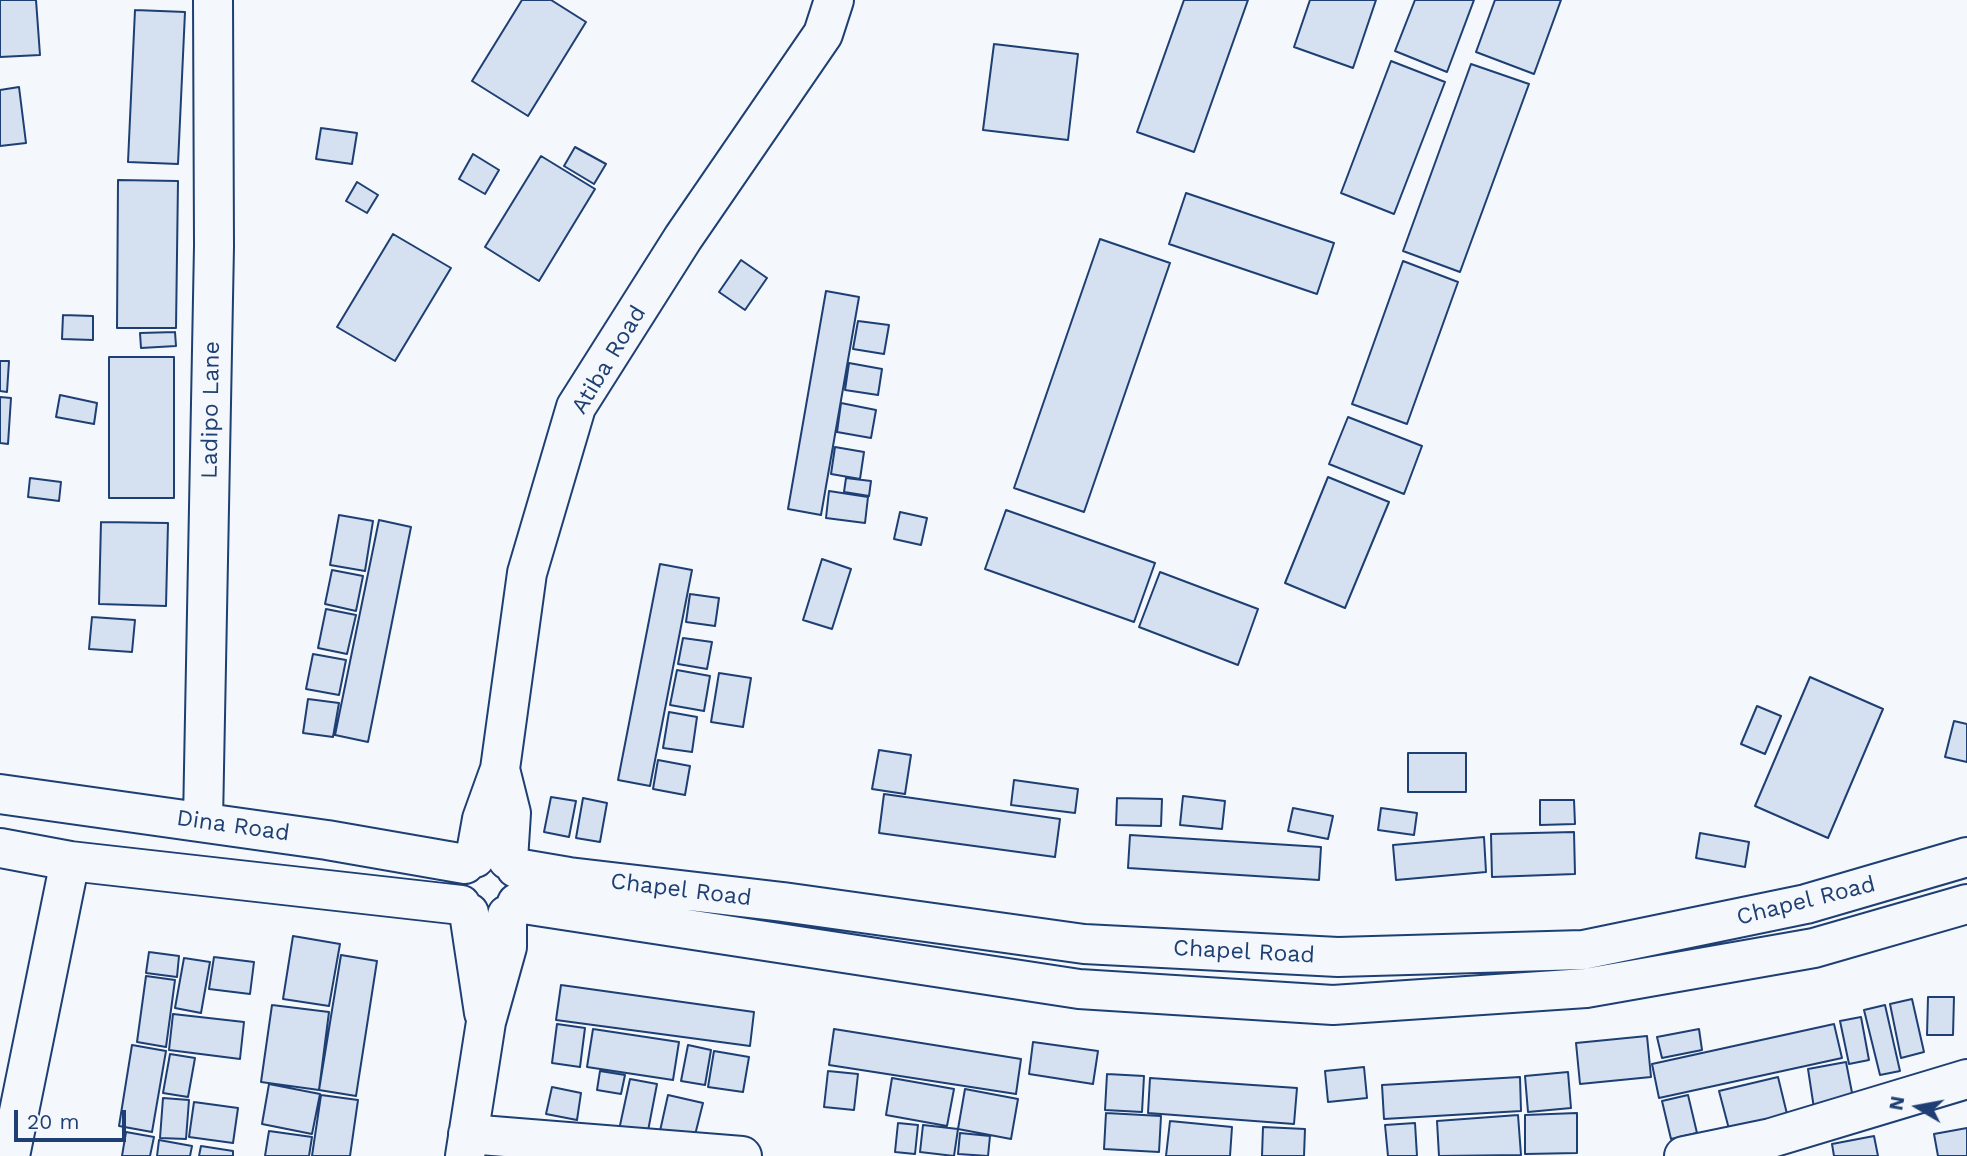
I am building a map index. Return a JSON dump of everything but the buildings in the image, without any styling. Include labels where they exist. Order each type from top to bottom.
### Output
[{"type":"street","name":"Ladipo Lane","points":[[203,821],[214,246],[213,0]]},
{"type":"street","name":"Atiba Road","points":[[486,1022],[507,947],[498,878],[482,819],[500,769],[527,573],[576,407],[683,238],[823,34],[834,0]]},
{"type":"street","name":"Dina Road","points":[[0,794],[203,821],[498,878]]},
{"type":"street","points":[[0,848],[70,861],[419,902],[465,909],[488,920],[498,878]]},
{"type":"street","name":"Chapel Road","points":[[498,878],[569,877],[783,902],[1084,944],[1338,957],[1583,950],[1806,904],[1967,857]]},
{"type":"street","points":[[10,1156],[70,861]]},
{"type":"street","name":"Chapel Road","points":[[498,878],[613,920],[1079,989],[1333,1004],[1587,988],[1814,948],[1967,904]]},
{"type":"street","points":[[465,909],[486,1022],[466,1145],[742,1156]]},
{"type":"street","points":[[1684,1156],[1754,1149],[1967,1079]]}]
